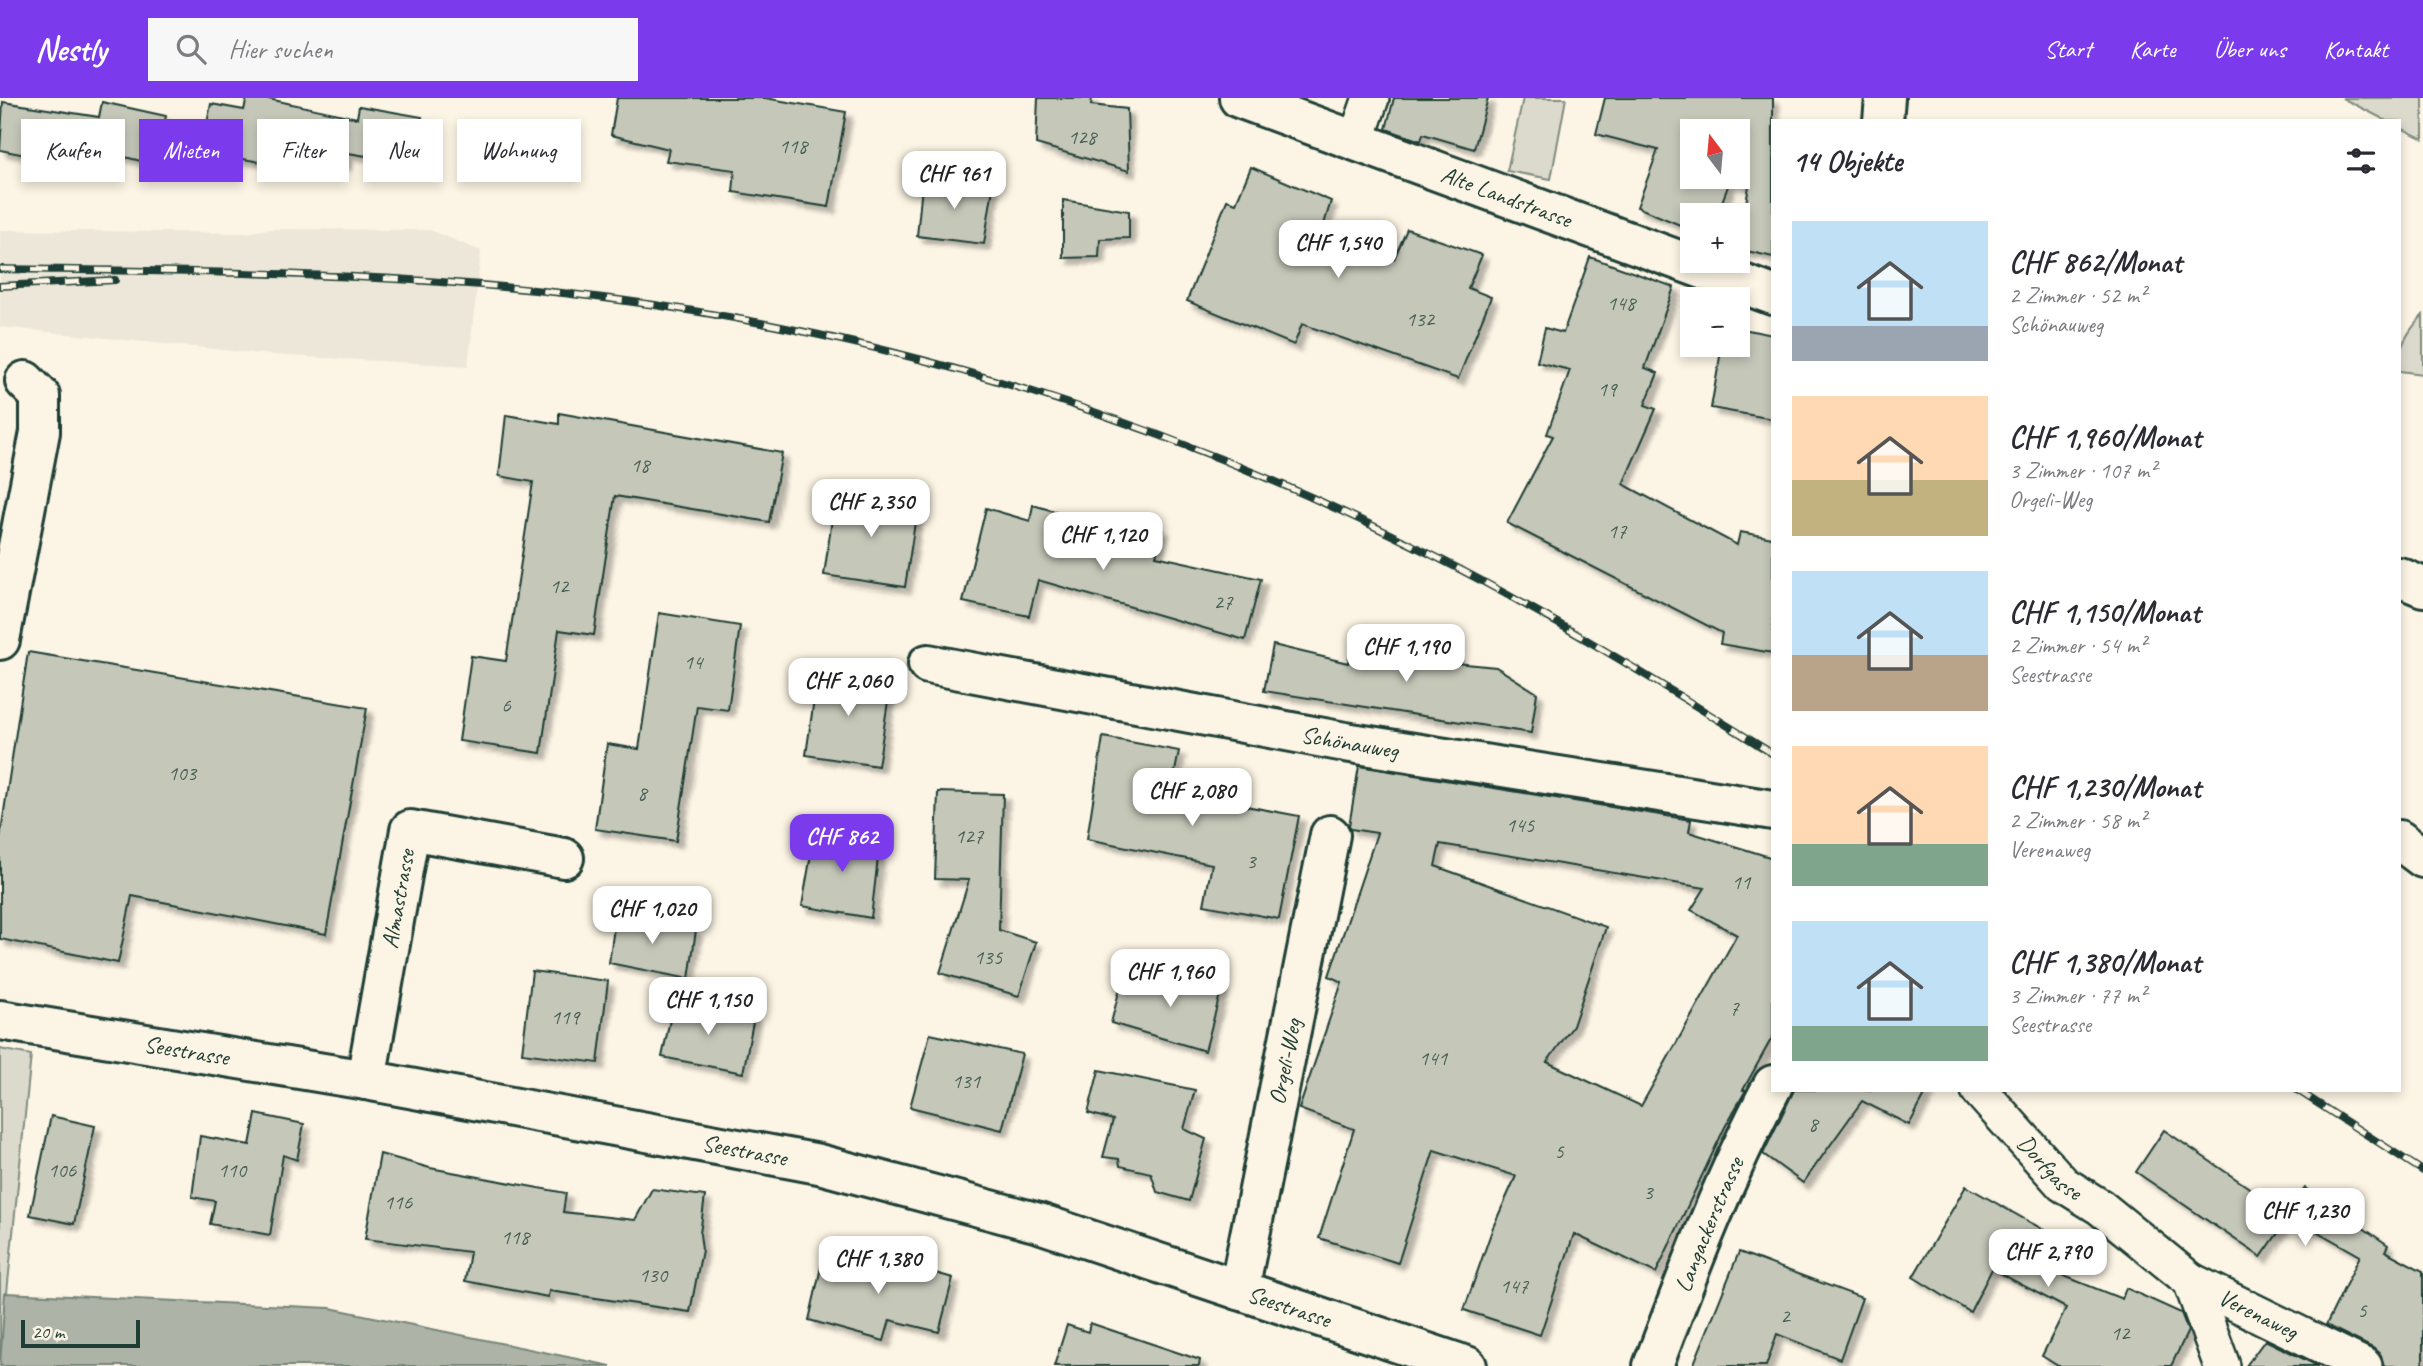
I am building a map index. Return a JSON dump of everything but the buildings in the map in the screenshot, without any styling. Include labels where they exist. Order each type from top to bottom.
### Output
[{"type":"street","name":"Alte Landstrasse","points":[[1239,98],[1771,294]]},
{"type":"street","points":[[1356,141],[1371,98]]},
{"type":"street","points":[[1883,119],[1885,98]]},
{"type":"street","points":[[0,640],[40,432],[40,396],[25,382]]},
{"type":"street","points":[[2401,578],[2423,587]]},
{"type":"street","name":"Schönauweg","points":[[928,664],[1345,742],[1771,810]]},
{"type":"street","name":"Almastrasse","points":[[366,1080],[410,830],[564,858]]},
{"type":"street","name":"Orgeli-Weg","points":[[1239,1290],[1329,835]]},
{"type":"street","points":[[2401,842],[2423,859]]},
{"type":"street","name":"Seestrasse","points":[[0,1020],[366,1080],[819,1164],[1039,1223],[1467,1366]]},
{"type":"street","name":"Langackerstrasse","points":[[1653,1366],[1710,1217],[1742,1143],[1771,1089]]},
{"type":"street","name":"Dorfgasse","points":[[1981,1092],[2063,1184],[2100,1207],[2191,1281]]},
{"type":"street","points":[[2191,1281],[2222,1366]]},
{"type":"street","name":"Verenaweg","points":[[2191,1281],[2364,1366]]},
{"type":"shaded area","points":[[1523,98],[1566,98],[1551,179],[1507,171]]},
{"type":"shaded area","points":[[2342,98],[2423,98],[2423,139],[2401,128],[2401,119],[2383,119]]},
{"type":"shaded area","points":[[268,229],[430,230],[481,251],[468,366],[271,355],[0,327],[0,230],[247,233]]},
{"type":"shaded area","points":[[2423,315],[2423,374],[2401,371],[2401,352],[2413,327]]},
{"type":"shaded area","points":[[0,1049],[31,1055],[0,1362]]},
{"type":"shaded area","points":[[5,1293],[330,1308],[611,1366],[0,1366]]},
{"type":"railway","points":[[0,269],[310,275],[542,291],[725,316],[829,337],[933,363],[1138,427],[1238,466],[1336,509],[1432,555],[1562,625],[1771,753]]},
{"type":"railway","points":[[0,286],[115,280]]},
{"type":"railway","points":[[2300,1092],[2423,1171]]}]
